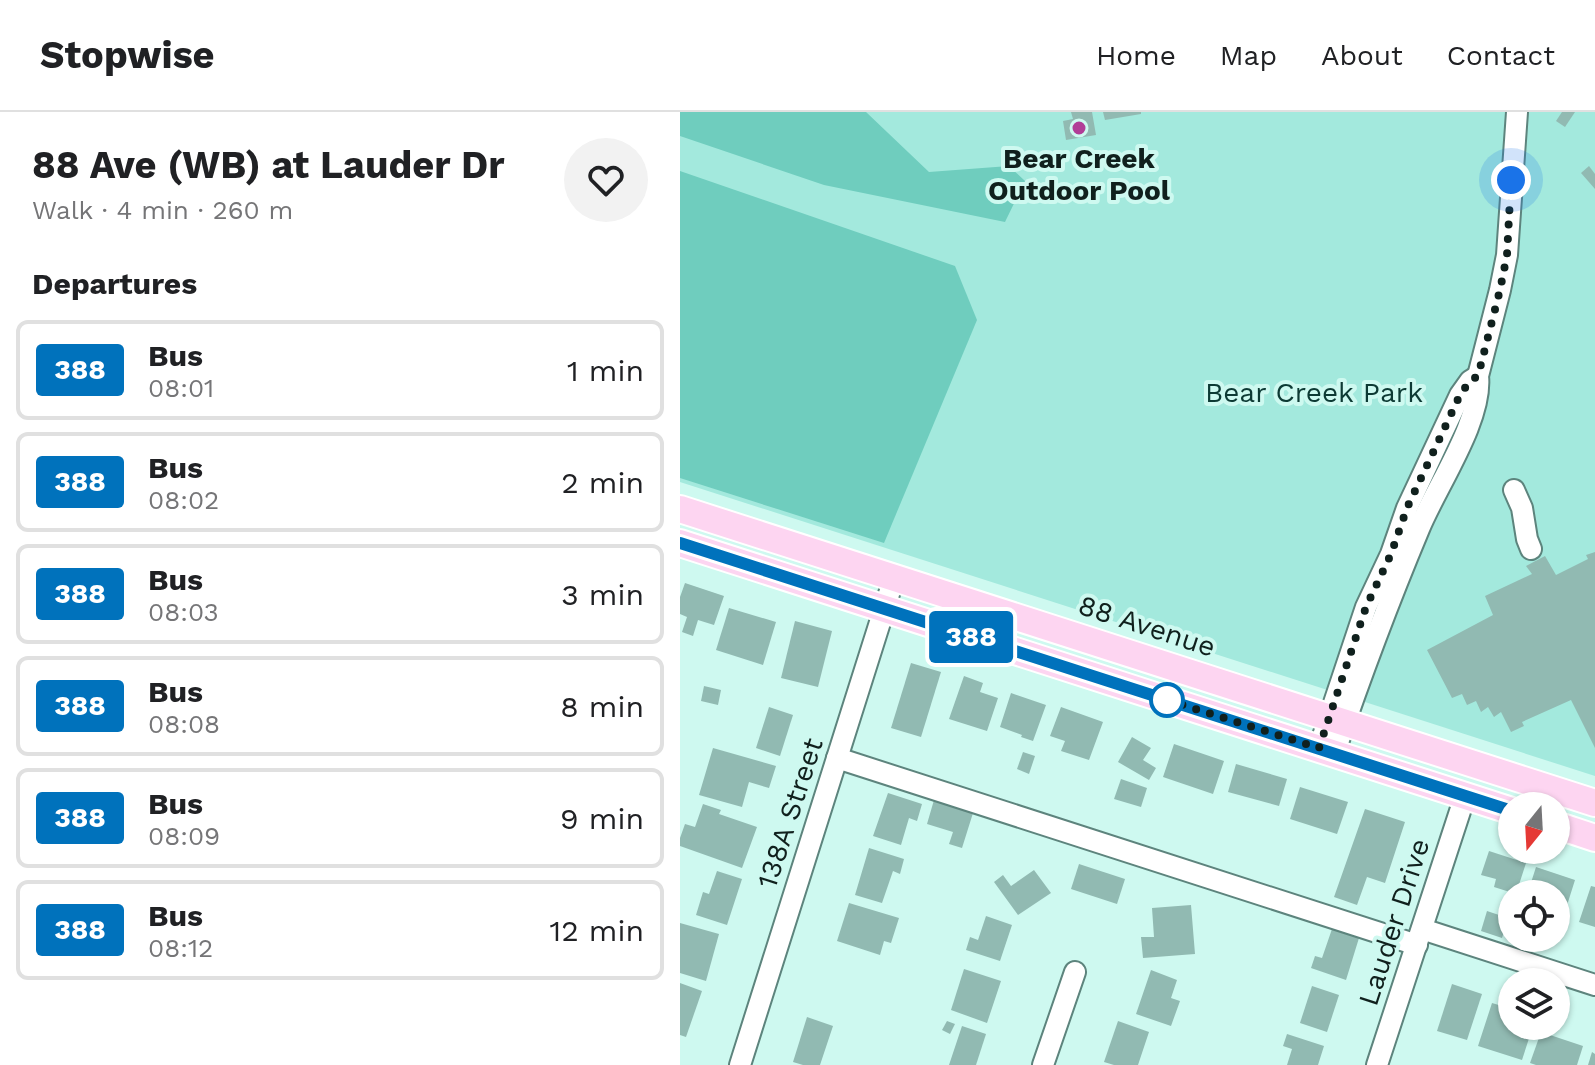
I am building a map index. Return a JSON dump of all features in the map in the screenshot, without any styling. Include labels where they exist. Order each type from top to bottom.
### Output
[{"type":"main road","name":"88 Avenue","points":[[680,509],[1595,803]]},
{"type":"main road","points":[[680,543],[1498,807]]},
{"type":"main road","points":[[1465,796],[1505,775]]},
{"type":"main road","points":[[1570,830],[1595,838]]},
{"type":"street","points":[[1326,751],[1420,525],[1477,404],[1478,376],[1507,255],[1517,112]]},
{"type":"street","points":[[1514,490],[1522,508],[1531,549]]},
{"type":"street","name":"138A Street","points":[[740,1065],[894,578]]},
{"type":"street","points":[[837,758],[1419,937],[1595,985]]},
{"type":"street","name":"Lauder Drive","points":[[1377,1065],[1465,796]]},
{"type":"street","points":[[1043,1065],[1075,972]]},
{"type":"green space","name":"Bear Creek Park","points":[[680,112],[1595,112],[1595,776],[680,482]]},
{"type":"green space","points":[[680,112],[866,112],[929,172],[1009,166],[1025,181],[1005,222],[824,185],[680,136]]},
{"type":"green space","points":[[680,171],[955,266],[977,320],[884,543],[680,478]]},
{"type":"building","name":"Bear Creek Outdoor Pool","points":[[1071,112],[1092,112],[1096,135],[1066,140],[1063,121],[1073,119]]},
{"type":"building","name":"Bear Creek Outdoor Pool","points":[[1103,112],[1141,112],[1141,114],[1105,120]]},
{"type":"building","points":[[1562,112],[1575,112],[1565,127],[1556,121]]},
{"type":"building","points":[[1589,166],[1595,174],[1595,189],[1581,173]]},
{"type":"building","points":[[1595,552],[1595,748],[1571,700],[1522,722],[1524,726],[1511,732],[1501,712],[1494,717],[1488,707],[1481,712],[1476,701],[1467,705],[1462,694],[1452,698],[1427,650],[1493,615],[1485,596],[1532,574],[1526,566],[1545,556],[1556,575],[1588,559],[1586,555]]},
{"type":"building","points":[[685,583],[724,596],[714,625],[698,620],[693,636],[682,632],[687,617],[680,614],[680,597]]},
{"type":"building","points":[[729,608],[776,622],[763,665],[716,650]]},
{"type":"building","points":[[795,621],[832,631],[818,687],[781,678]]},
{"type":"building","points":[[911,663],[941,672],[921,737],[891,728]]},
{"type":"building","points":[[964,676],[983,683],[980,692],[998,698],[987,731],[949,719]]},
{"type":"building","points":[[704,686],[721,690],[718,705],[701,701]]},
{"type":"building","points":[[1011,693],[1046,705],[1033,741],[1000,727]]},
{"type":"building","points":[[769,707],[793,715],[780,756],[756,748]]},
{"type":"building","points":[[1061,707],[1103,722],[1089,760],[1061,751],[1065,741],[1050,736]]},
{"type":"building","points":[[1132,737],[1151,748],[1143,760],[1156,768],[1149,780],[1118,762]]},
{"type":"building","points":[[1174,744],[1224,761],[1213,794],[1163,777]]},
{"type":"building","points":[[713,748],[776,766],[769,788],[749,782],[742,807],[699,795]]},
{"type":"building","points":[[1023,752],[1035,756],[1029,774],[1017,769]]},
{"type":"building","points":[[1236,764],[1287,779],[1279,806],[1228,792]]},
{"type":"building","points":[[1121,779],[1147,788],[1141,807],[1114,799]]},
{"type":"building","points":[[1300,787],[1348,802],[1337,834],[1290,819]]},
{"type":"building","points":[[888,793],[922,804],[917,821],[909,818],[901,845],[873,836]]},
{"type":"building","points":[[934,800],[973,813],[962,848],[949,844],[953,832],[927,824]]},
{"type":"building","points":[[703,804],[721,810],[719,814],[757,827],[742,868],[680,846],[685,824],[695,827]]},
{"type":"building","points":[[1365,809],[1405,822],[1385,883],[1367,877],[1357,905],[1334,897]]},
{"type":"building","points":[[869,848],[904,859],[900,874],[893,871],[882,903],[855,895]]},
{"type":"building","points":[[1489,851],[1498,854],[1498,864],[1526,864],[1521,880],[1498,880],[1498,888],[1494,887],[1496,879],[1481,875]]},
{"type":"building","points":[[1079,864],[1125,879],[1117,904],[1071,889]]},
{"type":"building","points":[[1536,867],[1575,880],[1570,896],[1570,880],[1532,880]]},
{"type":"building","points":[[1034,870],[1051,893],[1018,915],[994,882],[1003,875],[1011,886]]},
{"type":"building","points":[[717,871],[742,879],[727,925],[696,915],[703,892],[709,894]]},
{"type":"building","points":[[1591,886],[1595,887],[1595,927],[1579,922]]},
{"type":"building","points":[[849,903],[899,918],[891,943],[884,941],[880,955],[837,941]]},
{"type":"building","points":[[1191,905],[1195,954],[1143,958],[1141,937],[1154,937],[1152,908]]},
{"type":"building","points":[[1487,911],[1498,915],[1498,937],[1481,931]]},
{"type":"building","points":[[986,916],[1012,925],[1000,961],[966,950],[970,937],[978,940]]},
{"type":"building","points":[[680,923],[719,934],[706,981],[680,973]]},
{"type":"building","points":[[1332,929],[1359,938],[1346,980],[1311,968],[1315,956],[1322,958]]},
{"type":"building","points":[[964,969],[1001,981],[987,1023],[951,1010]]},
{"type":"building","points":[[1151,970],[1177,980],[1171,998],[1180,1001],[1171,1026],[1136,1014]]},
{"type":"building","points":[[680,983],[702,991],[686,1037],[680,1035]]},
{"type":"building","points":[[1452,984],[1482,994],[1467,1040],[1437,1031]]},
{"type":"building","points":[[1312,986],[1339,995],[1327,1032],[1300,1023]]},
{"type":"building","points":[[1492,1003],[1498,1005],[1498,1040],[1528,1040],[1522,1060],[1478,1046]]},
{"type":"building","points":[[807,1017],[833,1026],[820,1065],[793,1062]]},
{"type":"building","points":[[947,1021],[955,1024],[950,1034],[942,1030]]},
{"type":"building","points":[[1118,1021],[1149,1032],[1138,1065],[1104,1062]]},
{"type":"building","points":[[962,1026],[986,1034],[976,1065],[949,1065]]},
{"type":"building","points":[[1287,1034],[1324,1046],[1318,1065],[1287,1065],[1292,1049],[1283,1046]]},
{"type":"building","points":[[1538,1040],[1565,1040],[1583,1046],[1577,1065],[1530,1063]]},
{"type":"building","points":[[1592,1052],[1595,1054],[1595,1065],[1588,1065]]},
{"type":"bus line","name":"388","points":[[680,543],[1498,807]]},
{"type":"place","name":"Bear Creek Outdoor Pool","points":[[1079,128]]},
{"type":"route","points":[[1167,700],[1161,698],[1319,748],[1366,607],[1391,554],[1407,508],[1460,395],[1478,376],[1507,255],[1511,180]]}]
